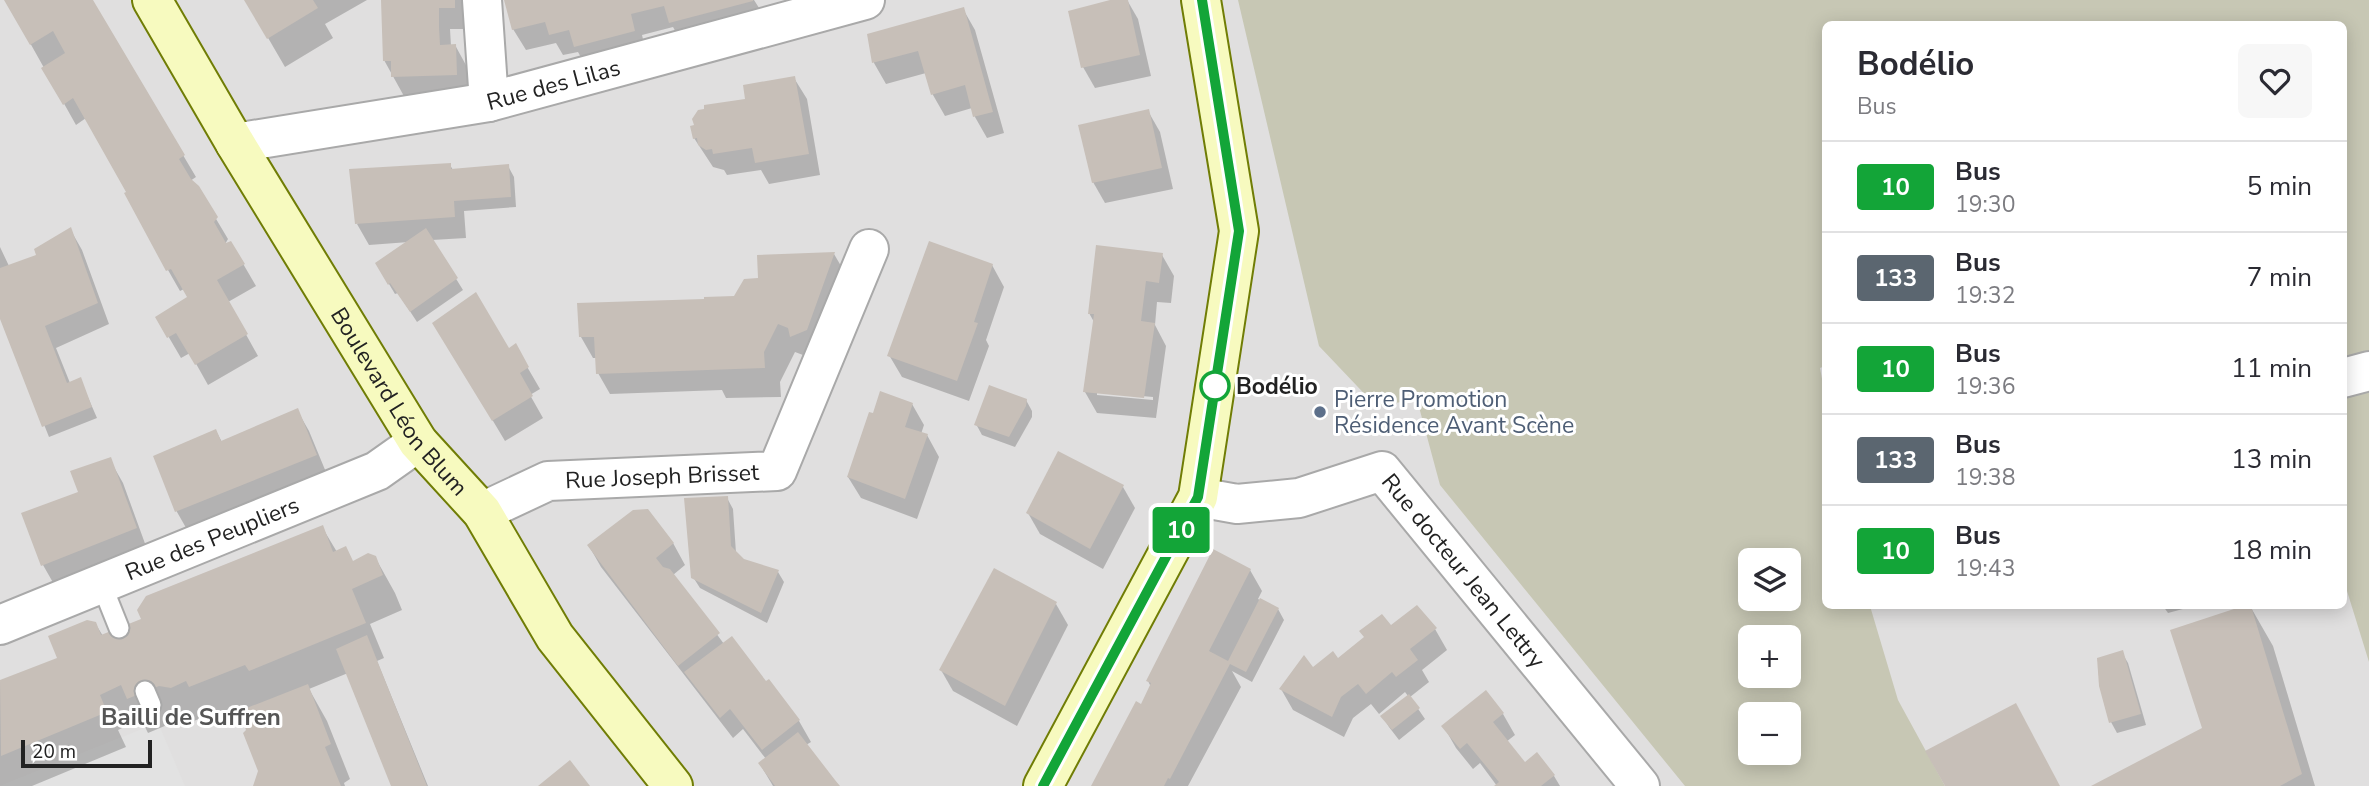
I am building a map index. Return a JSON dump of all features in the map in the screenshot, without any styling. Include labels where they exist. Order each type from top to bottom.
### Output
[{"type":"main road","name":"Boulevard Léon Blum","points":[[152,0],[235,143],[418,442],[482,512],[555,637],[673,786]]},
{"type":"main road","points":[[1043,786],[1198,497],[1239,231],[1202,0]]},
{"type":"street","points":[[482,0],[489,102]]},
{"type":"street","name":"Rue des Lilas","points":[[235,143],[489,102],[864,0]]},
{"type":"street","name":"Rue Joseph Brisset","points":[[482,512],[548,481],[777,471],[869,249]]},
{"type":"street","points":[[2347,378],[2369,371]]},
{"type":"street","name":"Rue des Peupliers","points":[[4,612],[101,583],[377,471],[418,442]]},
{"type":"street","name":"Rue docteur Jean Lettry","points":[[1198,497],[1237,504],[1299,498],[1382,471],[1640,786]]},
{"type":"lane","points":[[101,583],[119,628]]},
{"type":"shaded area","points":[[0,0],[2369,0],[2369,786],[0,786]]},
{"type":"shaded area","points":[[1238,0],[2369,0],[2369,662],[2347,591],[2347,21],[1822,21],[1822,609],[1871,609],[1898,700],[1945,786],[1685,786],[1440,485],[1419,407],[1414,400],[1376,406],[1319,346]]},
{"type":"shaded area","points":[[157,720],[185,786],[0,786],[147,727]]},
{"type":"building","points":[[4,0],[93,0],[185,155],[179,159],[218,217],[214,222],[226,243],[231,241],[245,264],[217,280],[248,334],[195,365],[176,333],[167,338],[155,317],[187,297],[171,269],[166,271],[124,193],[126,192],[73,98],[63,105],[41,68],[65,53],[53,31],[30,45]]},
{"type":"building","points":[[244,0],[313,0],[318,8],[267,39]]},
{"type":"building","points":[[381,0],[455,0],[455,8],[439,8],[439,27],[440,45],[456,44],[457,75],[391,77],[391,61],[383,61]]},
{"type":"building","points":[[504,0],[753,1],[669,23],[664,6],[631,14],[635,31],[574,47],[569,30],[549,35],[545,22],[512,30]]},
{"type":"building","points":[[1110,0],[1128,0],[1140,55],[1081,68],[1068,11]]},
{"type":"building","points":[[964,7],[993,112],[973,117],[965,85],[931,95],[918,51],[872,63],[867,34]]},
{"type":"building","points":[[795,76],[809,154],[755,163],[752,148],[713,154],[712,149],[706,150],[698,145],[697,138],[693,139],[690,126],[694,125],[692,119],[698,110],[704,109],[704,105],[745,99],[743,85]]},
{"type":"building","points":[[1149,109],[1162,168],[1092,183],[1078,125]]},
{"type":"building","points":[[451,163],[451,169],[509,164],[511,197],[454,201],[455,217],[355,224],[349,169]]},
{"type":"building","points":[[71,227],[98,303],[45,326],[67,383],[81,377],[92,407],[42,427],[0,319],[0,268],[36,255],[34,249]]},
{"type":"building","points":[[426,228],[458,278],[410,312],[390,283],[388,285],[375,263]]},
{"type":"building","points":[[929,241],[993,264],[974,322],[978,323],[957,381],[887,356]]},
{"type":"building","points":[[1096,245],[1163,253],[1159,283],[1146,281],[1141,321],[1155,323],[1144,398],[1083,392],[1094,314],[1088,314]]},
{"type":"building","points":[[835,252],[807,330],[790,337],[788,328],[778,324],[764,352],[765,368],[596,374],[594,337],[579,337],[577,303],[734,296],[744,279],[758,278],[757,255]]},
{"type":"building","points":[[476,292],[509,348],[516,343],[529,367],[520,373],[533,396],[492,421],[432,323]]},
{"type":"building","points":[[989,385],[1027,399],[1009,437],[974,425]]},
{"type":"building","points":[[880,391],[913,403],[905,427],[928,434],[905,499],[847,477],[869,412],[873,413]]},
{"type":"building","points":[[298,408],[317,455],[175,512],[153,456],[216,429],[221,441]]},
{"type":"building","points":[[1058,451],[1124,485],[1090,549],[1026,513]]},
{"type":"building","points":[[111,457],[137,528],[41,566],[21,513],[78,492],[70,471]]},
{"type":"building","points":[[728,496],[731,546],[744,559],[779,570],[761,613],[691,578],[684,498]]},
{"type":"building","points":[[648,509],[674,543],[656,558],[663,567],[670,569],[720,633],[678,666],[587,545],[633,510]]},
{"type":"building","points":[[323,525],[333,552],[346,546],[353,561],[368,553],[376,556],[383,575],[352,589],[366,623],[249,671],[245,665],[189,687],[186,681],[171,688],[159,686],[127,699],[121,685],[100,695],[107,712],[1,756],[0,680],[57,658],[48,636],[87,620],[96,622],[101,635],[141,619],[137,610],[146,596]]},
{"type":"building","points":[[1213,549],[1251,569],[1209,651],[1228,661],[1260,598],[1279,608],[1246,672],[1230,664],[1164,786],[1091,786],[1136,701],[1141,704],[1151,683],[1146,681]]},
{"type":"building","points":[[994,568],[1057,602],[1005,706],[939,670]]},
{"type":"building","points":[[1417,605],[1437,628],[1410,649],[1418,660],[1396,677],[1392,672],[1366,694],[1358,684],[1341,697],[1332,717],[1279,689],[1304,655],[1313,667],[1333,651],[1338,658],[1364,637],[1359,631],[1382,614],[1391,625]]},
{"type":"building","points":[[2234,609],[2252,609],[2302,774],[2280,786],[2091,786],[2202,728],[2170,630]]},
{"type":"building","points":[[367,635],[427,786],[391,786],[336,649]]},
{"type":"building","points":[[732,636],[800,720],[762,750],[730,709],[720,718],[684,672]]},
{"type":"building","points":[[2123,650],[2141,714],[2109,723],[2099,686],[2097,658]]},
{"type":"building","points":[[308,684],[331,744],[325,747],[341,786],[253,786],[258,771],[243,733],[246,730],[239,711]]},
{"type":"building","points":[[1486,690],[1504,713],[1493,722],[1525,762],[1537,752],[1555,775],[1541,786],[1494,786],[1499,782],[1467,743],[1460,749],[1441,726]]},
{"type":"building","points":[[1409,694],[1420,708],[1392,730],[1380,716]]},
{"type":"building","points":[[2016,703],[2060,786],[1945,786],[1925,751]]},
{"type":"building","points":[[798,732],[840,786],[775,786],[758,763]]},
{"type":"building","points":[[570,760],[590,786],[538,786]]},
{"type":"bus line","name":"10","points":[[1043,786],[1198,497],[1239,231],[1202,0]]},
{"type":"place","name":"Bodélio","points":[[1215,386]]},
{"type":"place","name":"Pierre Promotion Résidence Avant Scène","points":[[1320,412]]},
{"type":"district","name":"Bailli de Suffren","points":[[191,717]]}]
